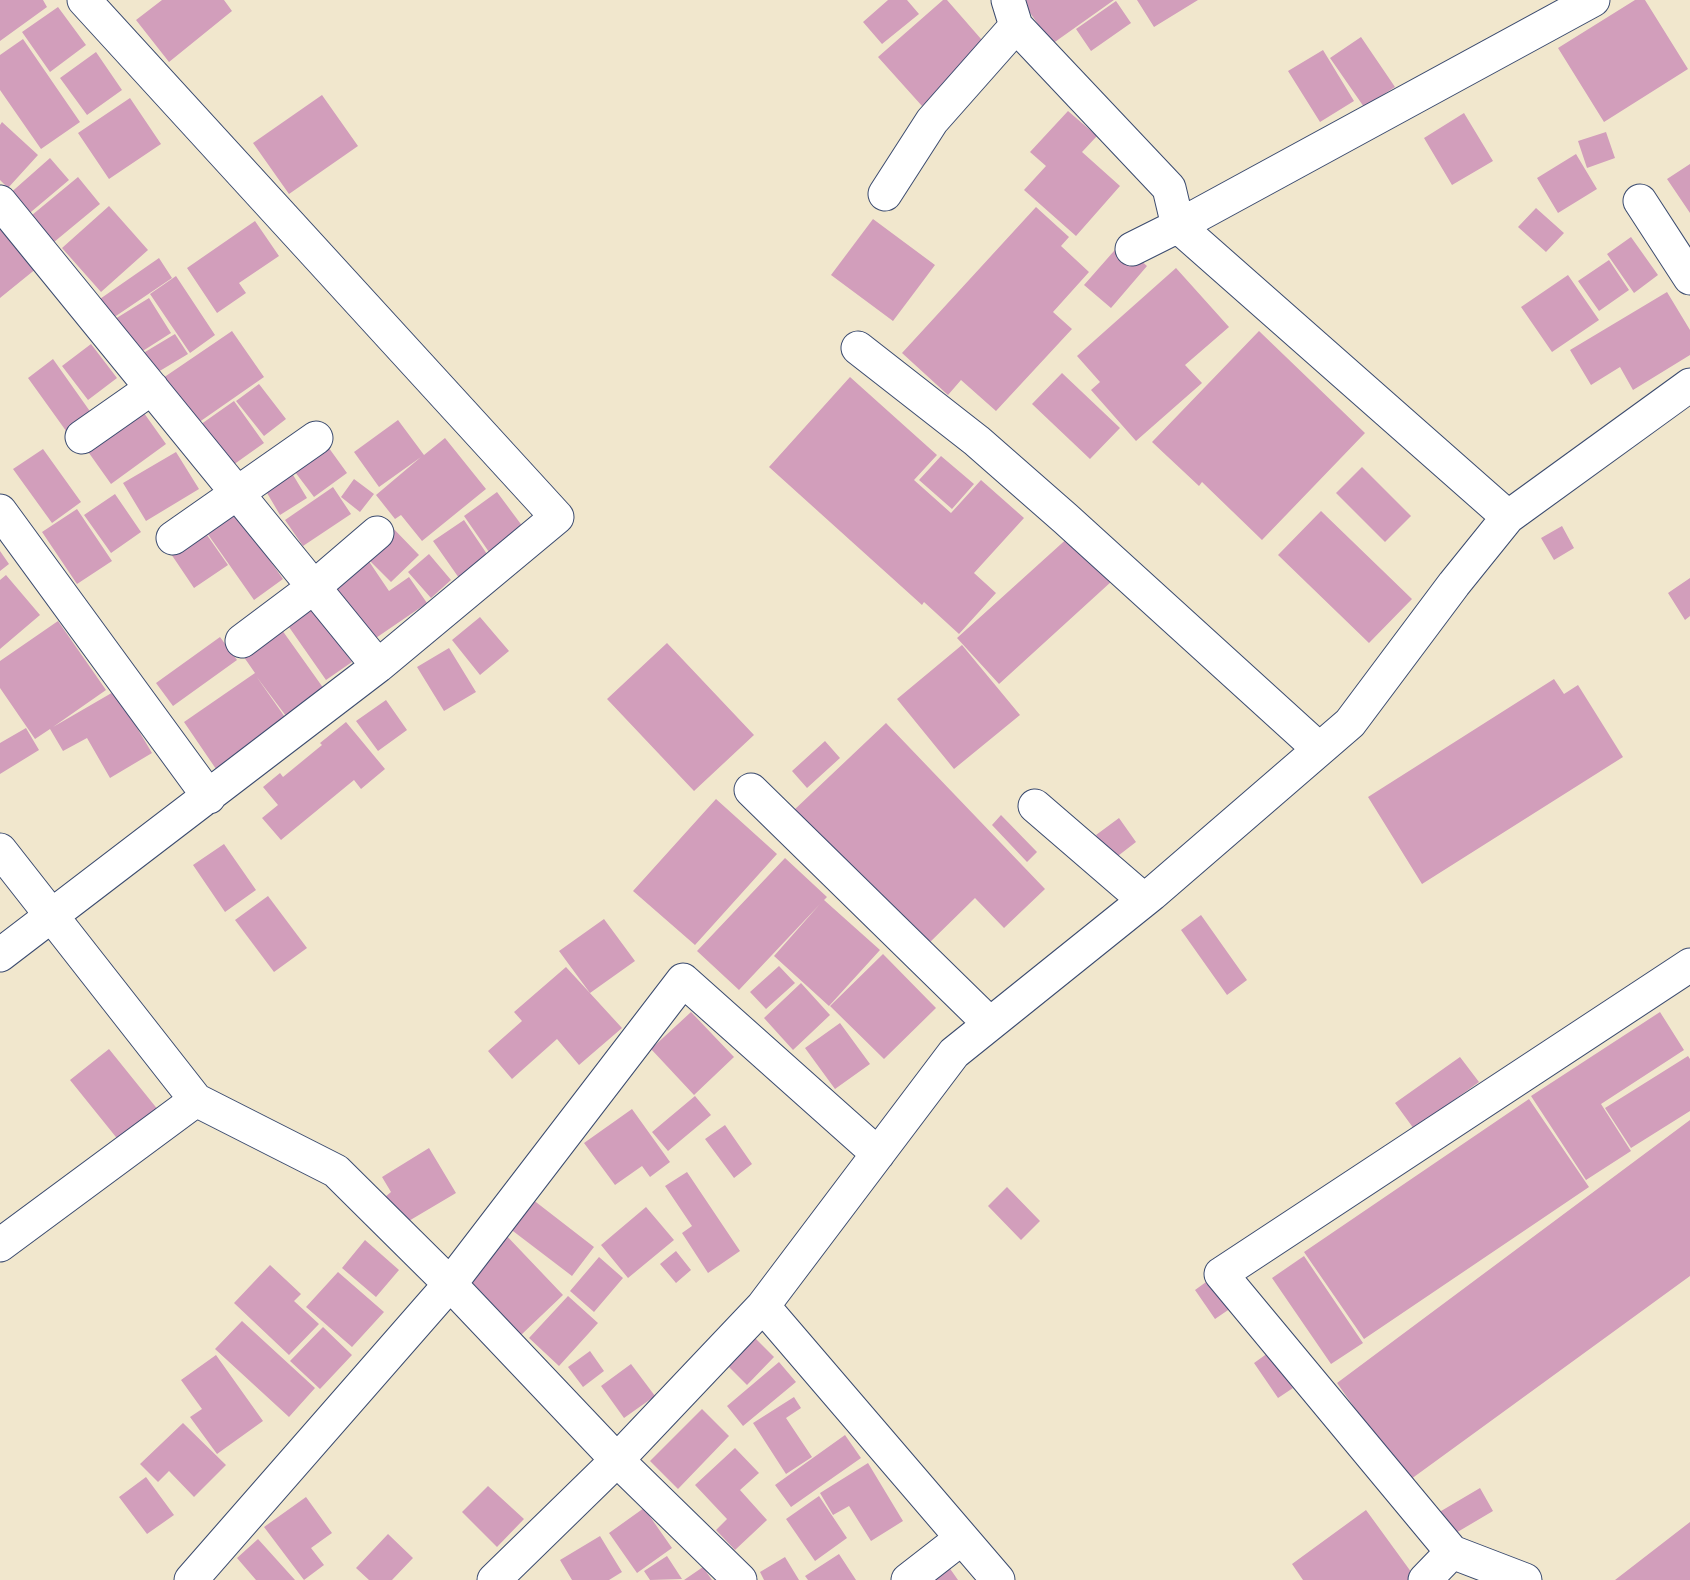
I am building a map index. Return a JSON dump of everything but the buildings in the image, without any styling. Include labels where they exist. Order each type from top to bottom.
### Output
[{"type":"street","points":[[0,955],[378,666],[557,517],[84,0]]},
{"type":"street","points":[[1132,249],[1593,0]]},
{"type":"street","points":[[885,194],[932,121],[1012,13],[1169,188],[1178,226],[1508,517]]},
{"type":"street","points":[[1640,201],[1690,278]]},
{"type":"street","points":[[0,202],[378,666]]},
{"type":"street","points":[[858,348],[1013,472],[1319,749]]},
{"type":"street","points":[[494,1580],[617,1460],[763,1306],[954,1053],[1144,900],[1350,723],[1454,584],[1508,517],[1690,385]]},
{"type":"street","points":[[82,437],[152,388]]},
{"type":"street","points":[[173,538],[316,438]]},
{"type":"street","points":[[0,511],[209,797]]},
{"type":"street","points":[[242,641],[315,587],[377,533]]},
{"type":"street","points":[[751,790],[990,1024]]},
{"type":"street","points":[[1035,806],[1144,900]]},
{"type":"street","points":[[0,850],[196,1100],[336,1171],[450,1284],[617,1460],[740,1580]]},
{"type":"street","points":[[1525,1580],[1452,1552],[1221,1274],[1690,965]]},
{"type":"street","points":[[191,1580],[450,1284],[682,980],[878,1154]]},
{"type":"street","points":[[0,1245],[196,1100]]},
{"type":"street","points":[[763,1306],[998,1580]]},
{"type":"street","points":[[908,1580],[962,1538]]},
{"type":"street","points":[[1425,1580],[1452,1552]]}]
